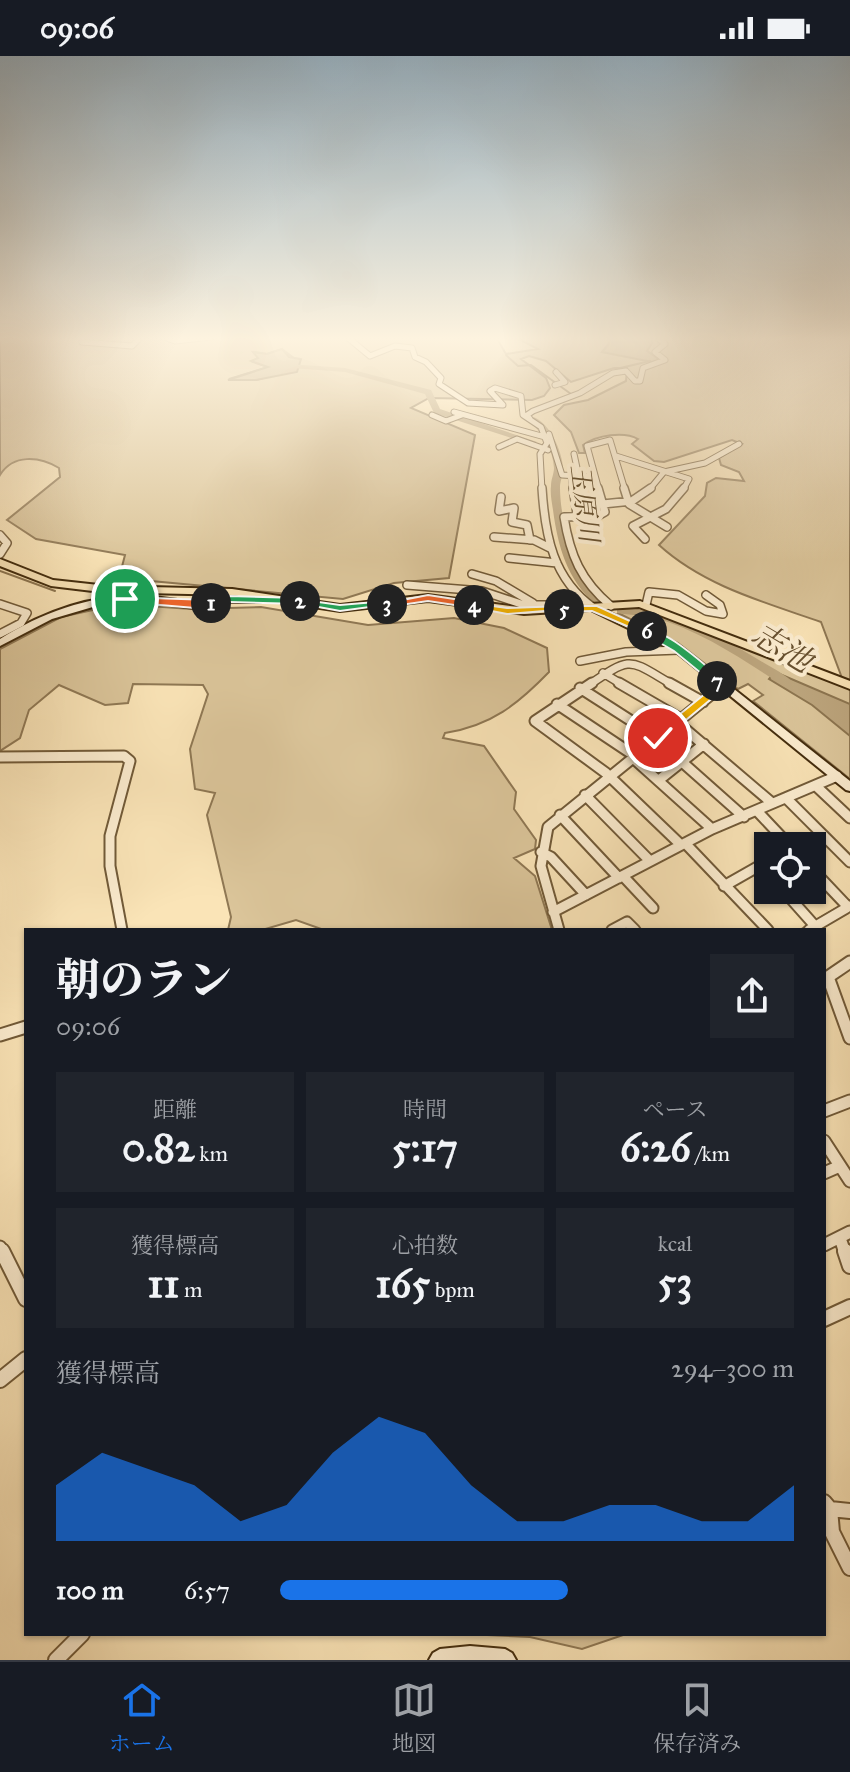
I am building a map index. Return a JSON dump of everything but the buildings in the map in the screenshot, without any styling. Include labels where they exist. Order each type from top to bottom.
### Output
[{"type":"main road","points":[[0,562],[51,583],[206,597],[308,602]]},
{"type":"main road","points":[[206,597],[308,602],[340,608],[365,608],[428,598],[507,611],[646,605],[850,685]]},
{"type":"street","points":[[523,412],[530,419]]},
{"type":"street","points":[[531,412],[527,415],[548,441],[562,475],[595,477]]},
{"type":"street","points":[[432,415],[446,421],[458,415],[548,441]]},
{"type":"street","points":[[499,447],[517,439],[548,441]]},
{"type":"street","points":[[611,606],[587,587],[570,550],[564,517],[577,514],[598,516],[605,512],[587,446],[609,439],[629,504],[667,527]]},
{"type":"street","points":[[548,441],[540,454],[550,548],[565,583],[591,606],[679,650],[850,787]]},
{"type":"street","points":[[603,504],[629,504],[651,490],[664,472],[705,463],[739,444]]},
{"type":"street","points":[[574,454],[577,514]]},
{"type":"street","points":[[616,456],[689,479],[680,498],[663,515],[633,526],[645,539]]},
{"type":"street","points":[[501,497],[499,511],[514,508],[512,522],[527,525],[530,540]]},
{"type":"street","points":[[0,535],[7,543],[0,554]]},
{"type":"street","points":[[494,537],[530,540],[550,548]]},
{"type":"street","points":[[509,558],[557,563]]},
{"type":"street","points":[[472,574],[496,581],[537,605]]},
{"type":"street","points":[[407,585],[482,591],[516,603],[591,606]]},
{"type":"street","points":[[646,605],[649,592],[679,595],[714,614],[723,614],[720,605],[706,595]]},
{"type":"street","points":[[2,631],[125,599],[206,597]]},
{"type":"street","points":[[0,604],[26,610],[23,625],[0,643]]},
{"type":"street","points":[[580,661],[626,652],[679,650]]},
{"type":"street","points":[[703,702],[635,663],[617,664],[535,719],[535,724],[608,776],[683,844],[766,928]]},
{"type":"street","points":[[603,673],[680,721],[772,803]]},
{"type":"street","points":[[558,928],[542,879],[543,839],[560,815],[723,685]]},
{"type":"street","points":[[580,688],[658,738]]},
{"type":"street","points":[[557,704],[634,757],[712,829]]},
{"type":"street","points":[[659,780],[704,744]]},
{"type":"street","points":[[0,757],[124,756],[130,761],[110,836],[110,866],[122,928]]},
{"type":"street","points":[[682,762],[744,817]]},
{"type":"street","points":[[553,912],[712,829],[837,776]]},
{"type":"street","points":[[816,786],[850,818]]},
{"type":"street","points":[[585,795],[650,861]]},
{"type":"street","points":[[786,798],[850,862]]},
{"type":"street","points":[[758,812],[777,832]]},
{"type":"street","points":[[560,815],[653,908]]},
{"type":"street","points":[[541,852],[551,857],[586,895]]},
{"type":"street","points":[[724,886],[754,868]]},
{"type":"street","points":[[795,904],[812,925],[847,908],[826,885]]},
{"type":"street","points":[[616,928],[627,922],[633,928]]},
{"type":"street","points":[[850,962],[826,978],[850,1038]]},
{"type":"street","points":[[0,1035],[24,1028]]},
{"type":"street","points":[[826,1110],[850,1101]]},
{"type":"street","points":[[826,1144],[850,1181]]},
{"type":"street","points":[[826,1172],[840,1166]]},
{"type":"street","points":[[826,1244],[845,1235],[850,1266]]},
{"type":"street","points":[[0,1247],[24,1295]]},
{"type":"street","points":[[826,1318],[850,1307]]},
{"type":"street","points":[[0,1380],[24,1361]]},
{"type":"street","points":[[850,1511],[826,1508],[832,1532],[850,1568]]},
{"type":"street","points":[[56,1660],[80,1636]]},
{"type":"street","points":[[440,1660],[470,1657],[505,1660]]},
{"type":"shaded area","points":[[0,412],[420,412],[475,435],[449,578],[394,583],[343,599],[119,578],[125,555],[36,539],[7,520],[60,477],[59,468],[43,461],[27,459],[5,468],[0,475]]},
{"type":"shaded area","points":[[557,412],[850,412],[850,681],[842,678],[821,622],[715,582],[695,572],[659,545],[705,496],[707,483],[716,478],[744,481],[739,472],[721,465],[719,458],[742,444],[732,440],[664,462],[654,461],[632,444],[638,439],[618,435],[589,442],[583,445],[585,453],[579,453],[571,432],[554,415]]},
{"type":"shaded area","points":[[120,604],[191,609],[261,607],[368,625],[454,618],[504,628],[547,648],[549,672],[526,694],[490,719],[445,733],[443,738],[484,746],[516,792],[514,809],[536,840],[535,849],[514,858],[535,876],[551,928],[318,928],[296,920],[269,928],[228,928],[231,917],[207,815],[215,793],[195,789],[190,749],[208,694],[203,685],[133,684],[128,703],[105,705],[59,685],[29,710],[20,738],[0,751],[0,649],[61,617]]},
{"type":"shaded area","points":[[640,607],[850,689],[850,779],[753,701],[763,695],[748,684],[738,689],[678,643],[618,613],[621,608]]},
{"type":"shaded area","points":[[775,672],[850,704],[850,736],[812,705],[769,679]]},
{"type":"shaded area","points":[[508,1636],[620,1636],[582,1649],[530,1637]]},
{"type":"waterway","points":[[440,412],[533,442]]},
{"type":"waterway","name":"玉原川","points":[[531,418],[549,438],[557,457],[559,466],[555,484],[570,564],[577,578],[599,602]]},
{"type":"waterway","points":[[0,571],[55,591]]},
{"type":"waterway","name":"志池","points":[[621,611],[640,611],[684,625],[789,684]]},
{"type":"waterway","points":[[814,921],[840,906]]},
{"type":"waterway","points":[[803,928],[809,924]]},
{"type":"route","points":[[125,599],[195,605],[229,599],[267,599],[365,608],[437,598],[507,611],[594,608],[667,641],[723,685],[658,738]]}]
